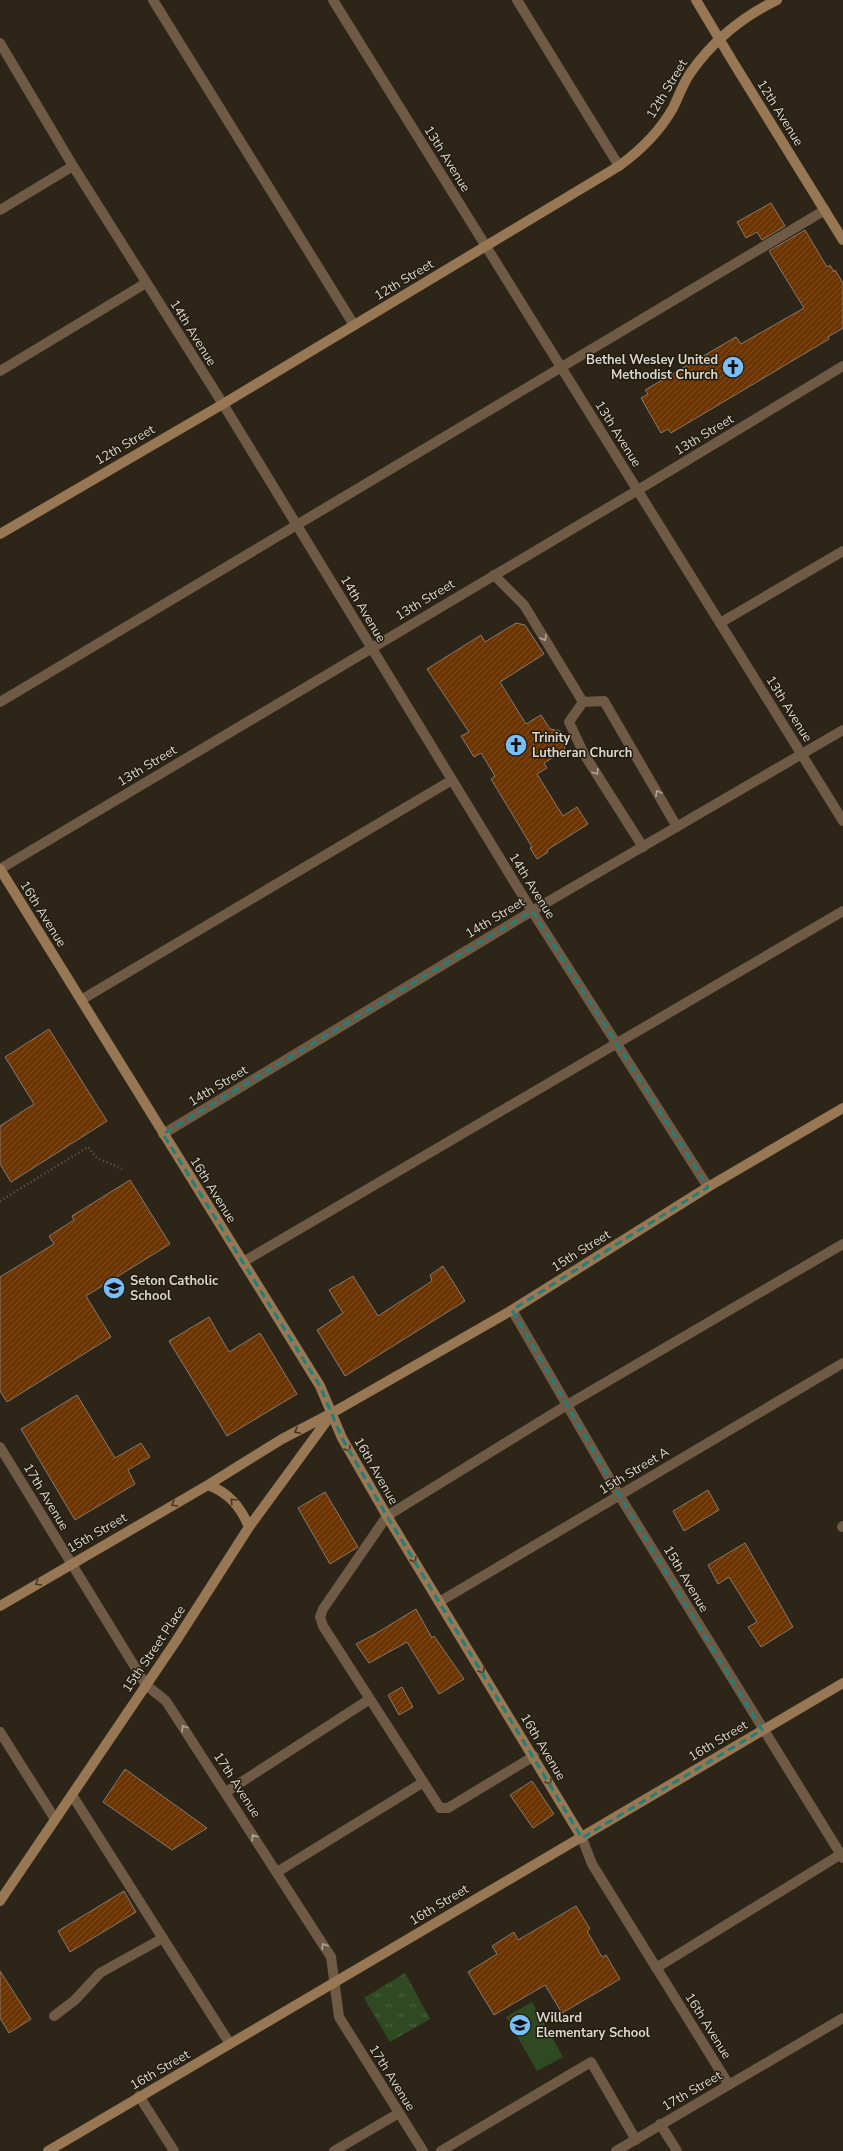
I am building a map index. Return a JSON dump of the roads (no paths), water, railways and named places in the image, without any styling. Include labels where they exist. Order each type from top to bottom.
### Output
[{"type":"street","points":[[152,0],[354,324]]},
{"type":"street","name":"13th Avenue","points":[[334,0],[485,246],[843,820]]},
{"type":"street","points":[[517,0],[620,166]]},
{"type":"street","name":"12th Avenue","points":[[696,0],[720,38],[732,62],[843,240]]},
{"type":"street","name":"12th Street","points":[[0,534],[223,404],[354,324],[620,166],[634,155],[661,126],[673,108],[690,73],[720,38],[745,18],[777,0]]},
{"type":"street","name":"14th Avenue","points":[[0,44],[73,166],[223,404],[532,911],[708,1187]]},
{"type":"street","points":[[0,210],[73,166]]},
{"type":"street","points":[[0,702],[296,524],[825,210]]},
{"type":"street","points":[[0,371],[146,283]]},
{"type":"street","name":"13th Street","points":[[0,869],[638,490],[843,366]]},
{"type":"street","points":[[720,624],[843,551]]},
{"type":"street","points":[[494,575],[524,605],[583,702]]},
{"type":"street","points":[[583,702],[604,701],[677,826]]},
{"type":"street","points":[[583,702],[569,722],[584,754],[642,847]]},
{"type":"street","name":"14th Street","points":[[163,1134],[532,911],[843,730]]},
{"type":"street","points":[[81,1000],[452,780]]},
{"type":"street","name":"16th Avenue","points":[[0,869],[320,1386],[342,1438],[387,1516],[534,1756],[582,1838],[592,1864],[729,2085]]},
{"type":"street","points":[[242,1262],[843,911]]},
{"type":"street","name":"15th Street","points":[[0,1606],[71,1563],[208,1485],[282,1439],[332,1413],[512,1310],[708,1187],[843,1108]]},
{"type":"street","points":[[534,1756],[448,1808],[440,1808],[422,1783],[323,1626],[320,1617],[323,1609],[387,1516],[567,1405],[843,1244]]},
{"type":"street","name":"15th Avenue","points":[[512,1310],[619,1495],[762,1730],[842,1855]]},
{"type":"street","name":"15th Street A","points":[[439,1602],[843,1363]]},
{"type":"street","name":"15th Street Place","points":[[0,1901],[146,1685],[249,1527],[332,1413]]},
{"type":"street","name":"17th Avenue","points":[[0,1447],[146,1685],[166,1701],[331,1957],[333,1983],[339,2017],[423,2151]]},
{"type":"street","points":[[208,1485],[222,1490],[232,1499],[242,1510],[249,1527]]},
{"type":"street","name":"16th Street","points":[[48,2151],[514,1875],[582,1838],[843,1683]]},
{"type":"street","points":[[226,1792],[370,1699]]},
{"type":"street","points":[[0,1732],[55,1819]]},
{"type":"street","points":[[277,1872],[422,1783]]},
{"type":"street","points":[[72,1795],[230,2044]]},
{"type":"street","points":[[656,1968],[842,1855]]},
{"type":"street","points":[[54,2016],[75,2000],[100,1973],[163,1938]]},
{"type":"street","name":"17th Street","points":[[616,2151],[843,2018]]},
{"type":"street","points":[[440,2151],[591,2062],[636,2140]]},
{"type":"street","points":[[139,2096],[174,2151]]},
{"type":"street","points":[[334,2151],[400,2113]]},
{"type":"street","points":[[660,2124],[677,2151]]},
{"type":"place","name":"Bethel Wesley United Methodist Church","points":[[733,367]]},
{"type":"place","name":"Trinity Lutheran Church","points":[[516,745]]},
{"type":"place","name":"Seton Catholic School","points":[[114,1288]]},
{"type":"place","name":"Willard Elementary School","points":[[520,2025]]}]
